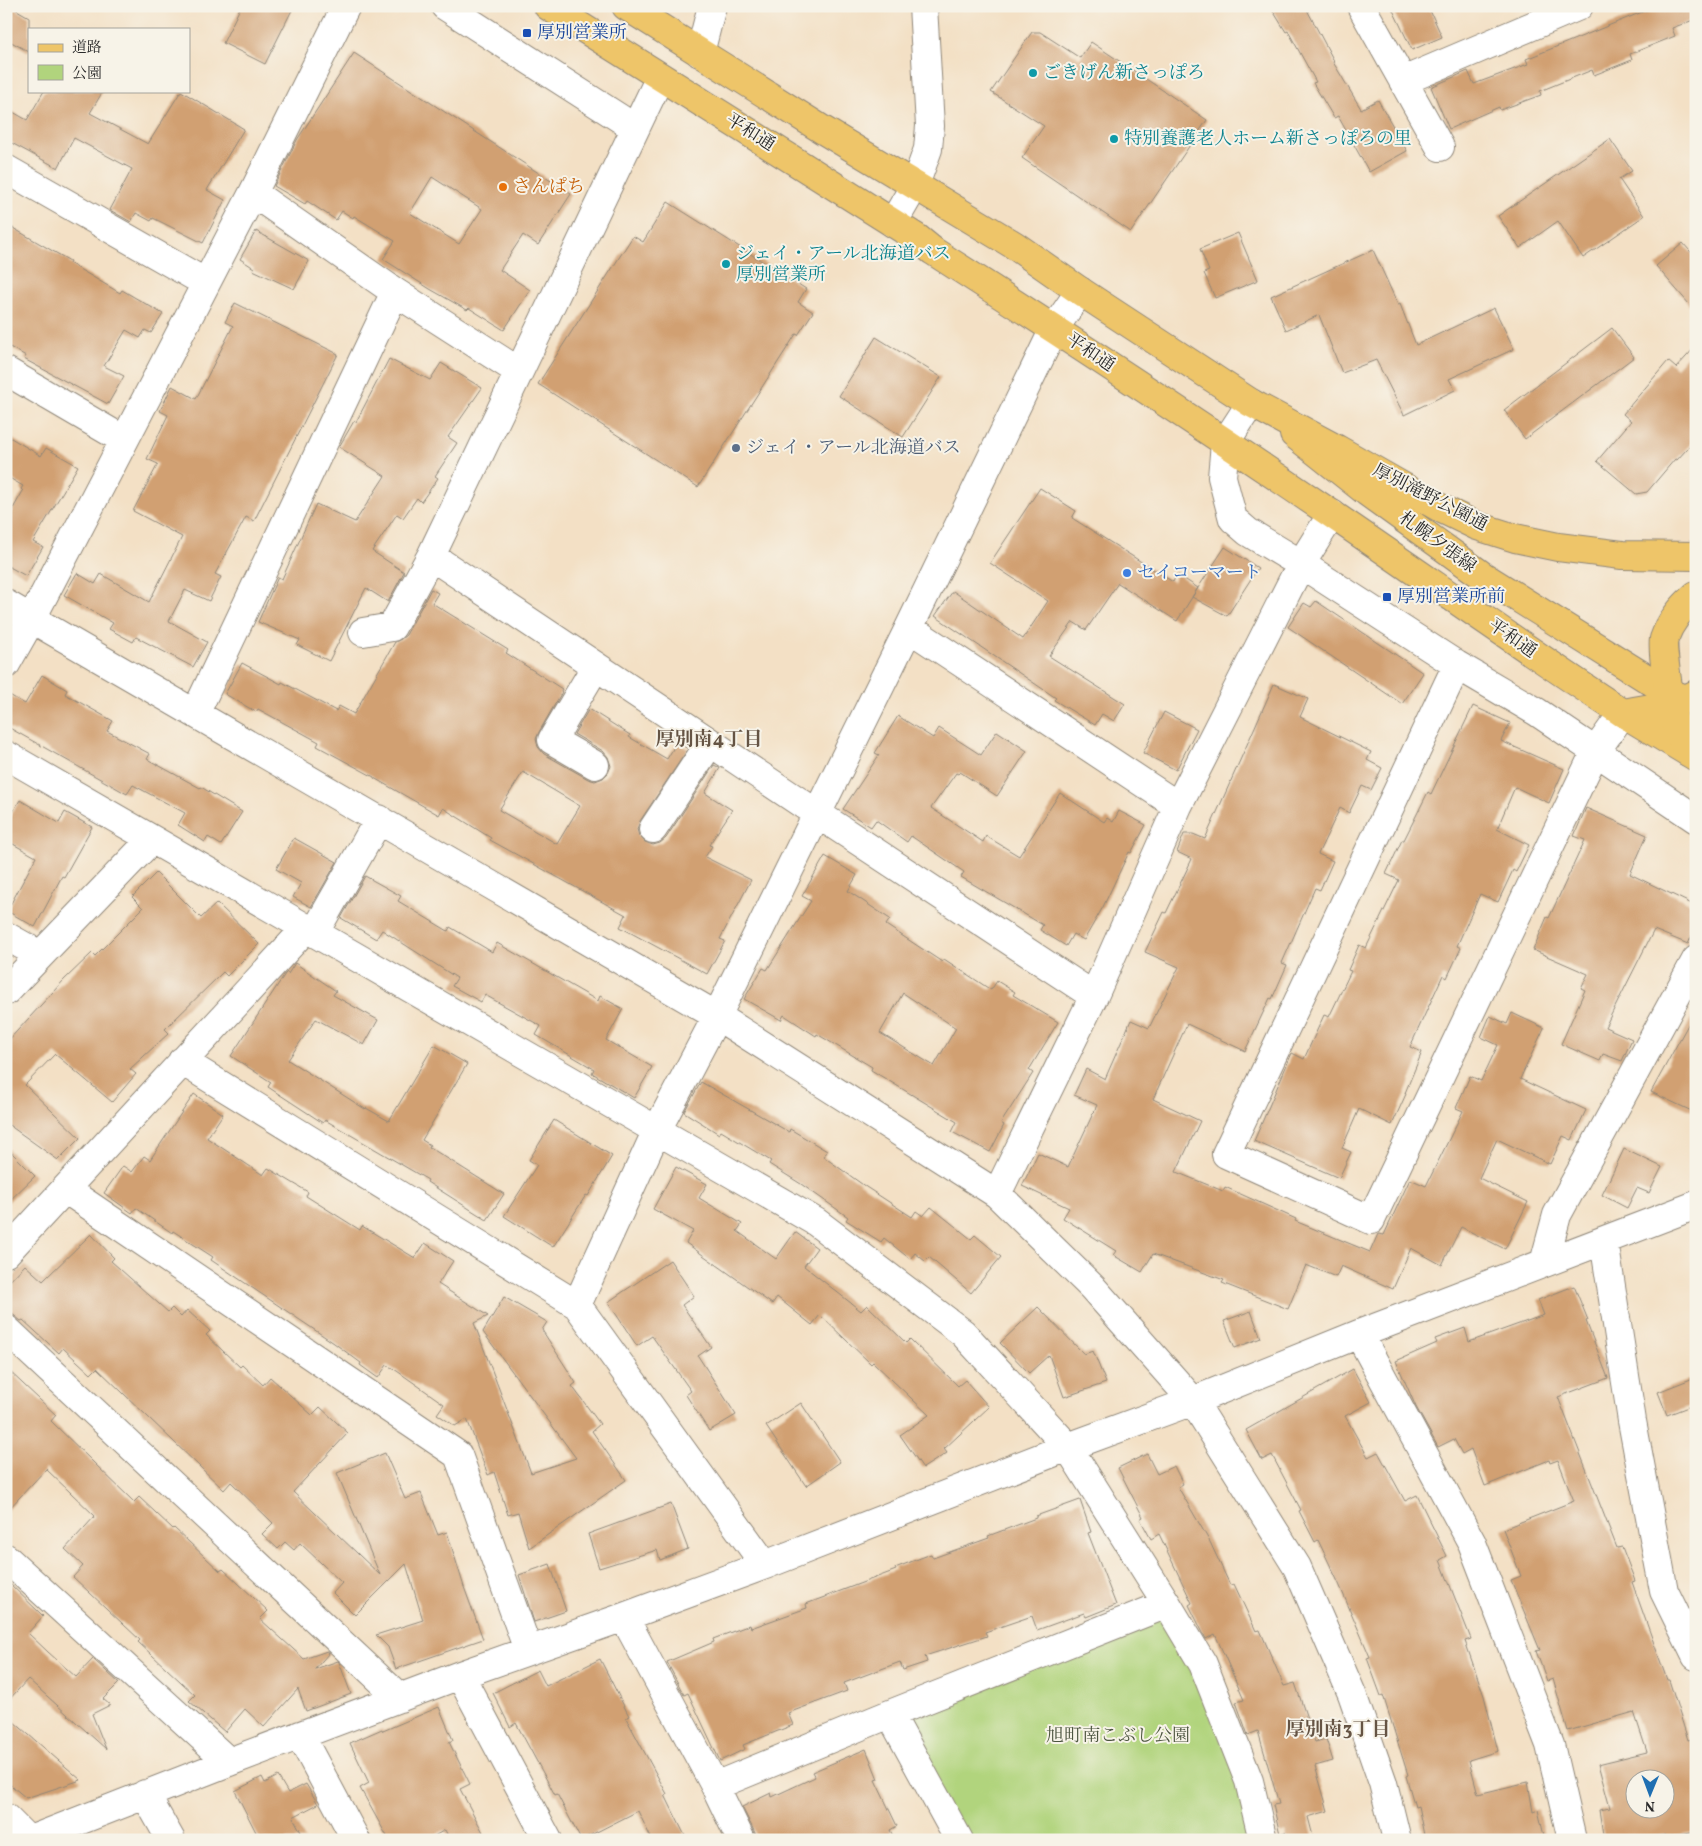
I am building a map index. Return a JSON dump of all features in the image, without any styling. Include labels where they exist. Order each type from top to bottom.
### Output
[{"type":"main road","name":"平和通","points":[[548,6],[892,223],[1054,329],[1332,514],[1623,713]]},
{"type":"main road","points":[[626,6],[823,130],[1014,245],[1080,291],[1258,407]]},
{"type":"main road","name":"厚別滝野公園通","points":[[1258,407],[1337,449],[1444,510],[1487,529],[1514,538],[1567,548],[1622,555],[1696,556]]},
{"type":"main road","name":"札幌夕張線","points":[[1258,407],[1367,492],[1483,576],[1684,699]]},
{"type":"main road","points":[[1692,754],[1675,721],[1684,699],[1664,641],[1670,626],[1686,604],[1696,595]]},
{"type":"main road","points":[[1623,713],[1684,699]]},
{"type":"main road","points":[[1623,713],[1692,754]]},
{"type":"street","points":[[6,664],[32,618],[253,193],[346,6]]},
{"type":"street","points":[[445,6],[635,128]]},
{"type":"street","points":[[700,53],[712,6]]},
{"type":"street","points":[[892,223],[915,185],[928,149],[930,126],[923,6]]},
{"type":"street","points":[[1362,6],[1440,147]]},
{"type":"street","points":[[1403,82],[1579,6]]},
{"type":"street","points":[[363,632],[392,628],[431,556],[660,76]]},
{"type":"street","points":[[6,170],[206,283]]},
{"type":"street","points":[[253,193],[395,292],[518,371]]},
{"type":"street","points":[[577,1305],[658,1130],[717,1016],[909,628],[1054,329],[1080,291]]},
{"type":"street","points":[[196,712],[395,292]]},
{"type":"street","points":[[6,371],[124,440]]},
{"type":"street","points":[[1258,407],[1225,443],[1222,477],[1233,519],[1248,532],[1457,665],[1537,712],[1696,819]]},
{"type":"street","points":[[997,1194],[1094,996],[1178,806],[1301,564],[1332,514]]},
{"type":"street","points":[[431,556],[710,743],[1094,996]]},
{"type":"street","points":[[6,604],[196,712],[717,1016],[997,1194],[1092,1287],[1193,1401],[1297,1567],[1352,1694],[1383,1783],[1397,1840]]},
{"type":"street","points":[[909,628],[1178,806]]},
{"type":"street","points":[[1457,665],[1226,1154],[1372,1220],[1594,752],[1623,713]]},
{"type":"street","points":[[595,765],[552,740],[596,666]]},
{"type":"street","points":[[653,829],[710,743]]},
{"type":"street","points":[[6,755],[816,1222],[963,1333],[1068,1447],[1203,1664],[1249,1781],[1263,1840]]},
{"type":"street","points":[[6,1253],[182,1061],[311,930],[379,819]]},
{"type":"street","points":[[6,991],[152,840]]},
{"type":"street","points":[[6,936],[40,955]]},
{"type":"street","points":[[1544,1263],[1557,1216],[1696,960]]},
{"type":"street","points":[[182,1061],[577,1305],[765,1565]]},
{"type":"street","points":[[65,1189],[458,1455],[528,1650]]},
{"type":"street","points":[[6,1818],[29,1840],[460,1675],[624,1618],[765,1565],[1696,1205]]},
{"type":"street","points":[[1604,1241],[1632,1421],[1664,1591],[1690,1626],[1696,1656]]},
{"type":"street","points":[[6,1329],[400,1698]]},
{"type":"street","points":[[1359,1334],[1472,1543],[1550,1745],[1572,1840]]},
{"type":"street","points":[[6,1558],[229,1762]]},
{"type":"street","points":[[715,1786],[1167,1604]]},
{"type":"street","points":[[624,1618],[715,1786],[741,1840]]},
{"type":"street","points":[[460,1675],[548,1840]]},
{"type":"street","points":[[890,1714],[959,1840]]},
{"type":"street","points":[[300,1735],[356,1840]]},
{"type":"street","points":[[145,1794],[171,1840]]},
{"type":"green space","name":"旭町南こぶし公園","points":[[1167,1604],[1263,1840],[959,1840],[890,1714]]},
{"type":"building","points":[[6,6],[10,6],[29,17],[28,51],[6,39]]},
{"type":"building","points":[[241,6],[294,6],[265,64],[223,43]]},
{"type":"building","points":[[1270,6],[1305,6],[1333,62],[1361,109],[1378,100],[1407,151],[1369,172],[1338,116],[1334,118],[1313,83],[1316,82],[1288,31],[1286,32]]},
{"type":"building","points":[[1391,6],[1428,6],[1442,37],[1412,50]]},
{"type":"building","points":[[1657,6],[1696,6],[1696,19],[1672,28],[1675,36],[1630,54],[1632,60],[1594,75],[1592,70],[1540,91],[1541,95],[1500,110],[1499,107],[1449,129],[1431,87],[1468,71],[1474,84],[1528,64],[1526,59]]},
{"type":"building","name":"特別養護老人ホーム新さっぽろの里","points":[[1032,32],[1040,32],[1080,58],[1091,42],[1207,120],[1131,232],[1022,158],[1044,126],[991,92]]},
{"type":"building","points":[[354,53],[571,194],[538,245],[523,235],[500,270],[530,290],[504,330],[469,308],[467,310],[430,289],[383,259],[395,241],[354,216],[353,218],[342,211],[336,220],[307,201],[305,204],[274,186],[297,140]],"holes":[[[432,177],[482,209],[459,244],[410,213]]]},
{"type":"building","points":[[43,92],[102,92],[90,113],[148,144],[180,92],[183,92],[244,129],[207,190],[225,200],[203,243],[153,218],[151,221],[136,213],[131,222],[110,210],[132,169],[74,138],[58,168],[6,140],[6,108],[27,120]]},
{"type":"building","points":[[1610,139],[1632,171],[1619,179],[1644,216],[1583,258],[1558,221],[1520,248],[1498,216]]},
{"type":"building","points":[[668,202],[806,289],[798,302],[813,312],[798,335],[796,334],[698,487],[538,384],[633,236],[643,242]]},
{"type":"building","points":[[6,224],[120,293],[122,290],[163,314],[151,333],[145,330],[140,338],[126,330],[104,366],[124,376],[108,404],[24,359],[26,356],[6,345]]},
{"type":"building","points":[[256,231],[309,261],[294,289],[253,270],[254,268],[240,259]]},
{"type":"building","points":[[1238,233],[1258,280],[1215,298],[1204,273],[1209,271],[1200,249]]},
{"type":"building","points":[[1683,243],[1696,258],[1696,312],[1656,266]]},
{"type":"building","points":[[1373,250],[1398,305],[1400,304],[1416,345],[1494,308],[1514,349],[1449,379],[1455,390],[1404,415],[1376,360],[1342,373],[1319,315],[1286,330],[1271,296]]},
{"type":"building","points":[[235,303],[338,354],[254,521],[246,517],[215,574],[221,577],[209,601],[185,590],[169,621],[207,642],[193,667],[136,637],[133,642],[109,629],[113,623],[64,595],[77,573],[95,584],[101,574],[149,602],[182,537],[133,511],[158,464],[147,459],[168,415],[160,411],[172,386],[196,399],[233,326],[225,322]]},
{"type":"building","points":[[1612,328],[1634,357],[1525,439],[1504,410]]},
{"type":"building","points":[[876,337],[941,377],[903,437],[839,396]]},
{"type":"building","points":[[1696,346],[1696,439],[1677,460],[1675,459],[1647,492],[1636,494],[1597,461],[1631,421],[1623,414],[1668,361],[1676,368]]},
{"type":"building","points":[[389,359],[430,380],[441,363],[482,388],[448,437],[457,443],[435,476],[438,478],[421,502],[417,498],[403,518],[397,514],[372,551],[404,572],[388,602],[366,588],[329,661],[297,645],[300,640],[258,622],[278,577],[282,579],[316,504],[355,522],[385,476],[339,447],[354,421],[356,422]]},
{"type":"building","points":[[6,435],[41,456],[46,448],[78,466],[33,542],[43,547],[26,576],[6,565],[6,521],[23,491],[21,489],[23,486],[6,476]]},
{"type":"building","points":[[1040,488],[1076,511],[1072,518],[1173,582],[1177,574],[1198,588],[1177,621],[1118,583],[1086,630],[1073,622],[1049,656],[1125,704],[1114,721],[1102,714],[1095,725],[1054,700],[1056,698],[935,616],[953,591],[1023,639],[1048,601],[990,563]]},
{"type":"building","points":[[1225,547],[1258,568],[1227,616],[1192,597]]},
{"type":"building","points":[[431,589],[438,593],[432,603],[508,650],[506,653],[562,689],[536,739],[538,747],[544,754],[588,779],[595,781],[603,778],[611,766],[608,757],[603,751],[574,734],[589,709],[630,735],[629,737],[667,759],[677,742],[688,749],[640,821],[637,829],[639,836],[645,842],[653,845],[660,843],[666,838],[714,765],[720,768],[705,793],[732,810],[709,845],[712,846],[705,857],[751,880],[720,939],[725,941],[707,974],[620,927],[626,915],[490,840],[491,838],[443,808],[439,815],[317,746],[319,742],[258,709],[256,712],[225,694],[242,663],[336,711],[339,706],[354,714],[395,642],[406,635]],"holes":[[[523,772],[580,806],[557,844],[499,810]]]},
{"type":"building","points":[[1316,601],[1423,673],[1402,704],[1288,627],[1304,603],[1311,607]]},
{"type":"building","points":[[42,675],[67,690],[65,694],[113,721],[107,731],[150,754],[147,759],[201,787],[242,812],[221,845],[208,837],[205,842],[178,825],[185,813],[133,785],[127,794],[6,726],[6,693],[25,704]]},
{"type":"building","points":[[1274,684],[1308,699],[1300,717],[1371,752],[1367,760],[1382,768],[1371,790],[1362,786],[1349,813],[1340,808],[1318,854],[1333,861],[1320,890],[1315,888],[1282,963],[1287,965],[1245,1051],[1187,1024],[1153,1099],[1200,1121],[1176,1172],[1223,1191],[1225,1187],[1296,1219],[1295,1221],[1370,1252],[1378,1234],[1384,1235],[1410,1179],[1426,1186],[1463,1111],[1456,1108],[1470,1076],[1481,1081],[1498,1045],[1481,1037],[1490,1016],[1507,1024],[1512,1013],[1544,1028],[1520,1079],[1586,1110],[1572,1140],[1563,1136],[1550,1164],[1497,1139],[1479,1178],[1528,1202],[1505,1249],[1461,1227],[1442,1265],[1411,1248],[1393,1289],[1341,1266],[1336,1277],[1306,1265],[1288,1309],[1222,1283],[1224,1280],[1153,1254],[1142,1272],[1113,1255],[1116,1251],[1063,1218],[1069,1208],[1022,1186],[1038,1153],[1068,1167],[1097,1105],[1074,1095],[1086,1069],[1105,1079],[1131,1020],[1149,1028],[1179,967],[1145,952],[1192,859],[1177,852],[1184,834],[1193,834],[1205,839]]},
{"type":"building","points":[[1473,706],[1510,723],[1501,741],[1564,769],[1549,803],[1515,787],[1497,829],[1529,845],[1516,872],[1513,870],[1498,902],[1480,894],[1457,946],[1461,948],[1447,978],[1443,975],[1410,1047],[1422,1052],[1392,1125],[1359,1109],[1342,1148],[1351,1152],[1339,1178],[1254,1141],[1292,1053],[1304,1059],[1324,1015],[1329,1017],[1351,971],[1348,970],[1359,945],[1366,948],[1399,880],[1386,874],[1428,792],[1431,794]]},
{"type":"building","points":[[1164,712],[1197,729],[1176,770],[1143,753]]},
{"type":"building","points":[[898,716],[933,738],[939,728],[981,755],[997,731],[1027,751],[997,796],[960,772],[956,773],[931,808],[983,842],[986,836],[1019,856],[1060,793],[1104,822],[1107,818],[1113,822],[1119,811],[1146,825],[1131,853],[1129,852],[1103,907],[1084,940],[1073,934],[1066,946],[1040,930],[1043,925],[961,877],[964,872],[911,836],[907,842],[876,820],[871,827],[843,809],[879,755],[875,753]]},
{"type":"building","points":[[20,800],[59,823],[65,812],[92,827],[64,877],[62,876],[35,927],[7,911],[36,857],[6,840],[6,823]]},
{"type":"building","points":[[1586,808],[1647,835],[1630,874],[1696,906],[1696,927],[1688,944],[1654,930],[1605,1027],[1632,1039],[1622,1061],[1603,1054],[1600,1061],[1561,1044],[1585,990],[1581,988],[1588,974],[1533,950],[1585,840],[1574,836]]},
{"type":"building","points":[[294,838],[337,862],[311,907],[293,897],[301,883],[276,869]]},
{"type":"building","points":[[825,856],[857,875],[848,891],[890,919],[886,925],[942,962],[944,959],[991,990],[997,981],[1015,992],[1013,995],[1058,1022],[1029,1070],[1033,1073],[1001,1123],[1004,1125],[990,1152],[952,1132],[957,1122],[871,1070],[872,1067],[817,1034],[816,1036],[784,1015],[781,1020],[744,999],[763,968],[767,970],[811,901],[802,896]],"holes":[[[903,993],[956,1028],[934,1066],[880,1033]]]},
{"type":"building","points":[[156,873],[201,918],[217,903],[259,944],[227,976],[223,972],[165,1029],[169,1033],[130,1069],[136,1074],[112,1102],[55,1054],[25,1085],[80,1138],[58,1160],[6,1123],[6,1043],[64,980],[92,953],[95,956],[143,908],[132,897]]},
{"type":"building","points":[[365,876],[401,896],[398,901],[448,931],[450,927],[492,952],[497,943],[598,1001],[600,996],[623,1009],[606,1040],[652,1067],[634,1098],[592,1073],[594,1069],[536,1035],[541,1026],[485,995],[481,1002],[452,986],[457,978],[382,930],[376,939],[341,918]]},
{"type":"building","points":[[295,963],[336,991],[333,995],[378,1020],[364,1045],[316,1019],[288,1060],[365,1109],[389,1121],[434,1045],[467,1064],[422,1140],[430,1145],[429,1147],[504,1194],[487,1220],[427,1182],[428,1180],[325,1120],[323,1123],[268,1087],[271,1082],[231,1056],[285,974],[287,972],[288,974]]},
{"type":"building","points":[[1696,1010],[1696,1113],[1651,1092]]},
{"type":"building","points":[[701,1082],[789,1132],[790,1129],[827,1151],[824,1157],[912,1217],[916,1211],[923,1216],[931,1207],[971,1239],[975,1235],[1001,1257],[971,1293],[929,1257],[925,1261],[915,1253],[910,1259],[884,1238],[881,1242],[846,1220],[848,1217],[769,1164],[771,1161],[721,1131],[719,1134],[684,1112]]},
{"type":"building","points":[[194,1094],[223,1114],[207,1138],[263,1175],[268,1168],[308,1192],[306,1196],[360,1230],[362,1226],[415,1258],[425,1243],[453,1261],[438,1284],[488,1316],[474,1323],[531,1473],[576,1458],[483,1332],[504,1297],[547,1322],[542,1330],[576,1383],[572,1386],[600,1424],[592,1431],[626,1480],[529,1548],[518,1512],[508,1515],[494,1472],[488,1475],[467,1419],[455,1426],[437,1414],[444,1404],[397,1371],[387,1365],[378,1378],[334,1343],[211,1260],[213,1257],[173,1231],[172,1233],[136,1208],[132,1213],[104,1193],[123,1166],[132,1172],[144,1156],[150,1160]]},
{"type":"building","points":[[554,1120],[612,1156],[588,1196],[586,1195],[553,1247],[504,1216],[537,1165],[529,1160]]},
{"type":"building","points":[[6,1147],[35,1176],[6,1204]]},
{"type":"building","points":[[1624,1149],[1662,1167],[1649,1193],[1637,1188],[1627,1208],[1602,1195]]},
{"type":"building","points":[[676,1167],[707,1184],[699,1198],[742,1224],[737,1231],[776,1259],[795,1232],[817,1248],[804,1266],[861,1311],[867,1305],[906,1343],[910,1339],[958,1386],[965,1380],[989,1407],[944,1449],[947,1453],[923,1468],[900,1435],[929,1415],[873,1362],[871,1364],[820,1315],[812,1325],[777,1297],[772,1304],[686,1243],[693,1231],[653,1209]]},
{"type":"building","points":[[91,1234],[114,1258],[111,1261],[168,1312],[172,1308],[181,1317],[187,1310],[210,1331],[206,1335],[240,1367],[242,1365],[263,1385],[270,1377],[312,1415],[320,1407],[348,1433],[293,1492],[380,1575],[337,1473],[385,1453],[405,1499],[421,1493],[438,1535],[447,1532],[483,1639],[396,1669],[388,1647],[376,1635],[423,1620],[406,1564],[355,1615],[333,1593],[342,1583],[300,1543],[294,1550],[285,1542],[278,1549],[262,1534],[273,1523],[231,1482],[224,1490],[97,1368],[91,1374],[63,1348],[59,1353],[23,1320],[21,1321],[6,1309],[6,1285],[25,1265],[43,1281]]},
{"type":"building","points":[[670,1260],[694,1296],[682,1305],[711,1347],[698,1356],[736,1415],[709,1431],[686,1395],[691,1391],[652,1336],[637,1346],[608,1302]]},
{"type":"building","points":[[1574,1286],[1608,1378],[1558,1397],[1617,1548],[1622,1547],[1635,1581],[1632,1582],[1667,1680],[1669,1680],[1688,1740],[1696,1738],[1696,1832],[1633,1840],[1604,1840],[1599,1810],[1610,1808],[1598,1764],[1647,1752],[1634,1712],[1568,1731],[1553,1679],[1547,1681],[1536,1651],[1540,1650],[1511,1580],[1521,1576],[1503,1529],[1574,1501],[1558,1460],[1550,1463],[1549,1460],[1485,1486],[1471,1449],[1462,1454],[1454,1439],[1438,1447],[1416,1407],[1396,1361],[1437,1343],[1435,1339],[1465,1328],[1469,1342],[1544,1315],[1538,1300]]},
{"type":"building","points":[[1038,1307],[1084,1354],[1093,1351],[1106,1383],[1064,1397],[1049,1355],[1029,1373],[1000,1343]]},
{"type":"building","points":[[1251,1311],[1261,1338],[1235,1348],[1224,1321]]},
{"type":"building","points":[[6,1368],[56,1415],[51,1421],[134,1502],[139,1497],[220,1571],[223,1569],[268,1611],[260,1619],[304,1659],[327,1651],[329,1653],[315,1669],[338,1661],[351,1694],[306,1711],[298,1689],[264,1727],[245,1709],[225,1732],[189,1701],[195,1695],[138,1642],[140,1640],[73,1577],[83,1566],[65,1549],[95,1516],[46,1469],[6,1512]]},
{"type":"building","points":[[1353,1369],[1371,1402],[1345,1416],[1368,1457],[1378,1452],[1405,1501],[1417,1495],[1447,1556],[1440,1560],[1471,1639],[1465,1641],[1484,1696],[1498,1751],[1469,1760],[1478,1794],[1528,1782],[1533,1812],[1538,1810],[1545,1840],[1425,1840],[1418,1806],[1415,1807],[1406,1776],[1408,1775],[1383,1695],[1381,1696],[1367,1658],[1370,1657],[1339,1584],[1318,1540],[1315,1542],[1299,1511],[1301,1510],[1272,1455],[1262,1460],[1246,1430]]},
{"type":"building","points":[[1696,1377],[1696,1404],[1667,1415],[1658,1392]]},
{"type":"building","points":[[801,1403],[840,1462],[806,1486],[766,1426]]},
{"type":"building","points":[[1147,1454],[1157,1474],[1174,1466],[1183,1484],[1178,1487],[1210,1542],[1230,1585],[1234,1584],[1256,1631],[1260,1630],[1284,1686],[1295,1683],[1315,1742],[1326,1739],[1333,1761],[1315,1766],[1328,1811],[1308,1817],[1314,1840],[1288,1840],[1285,1832],[1280,1834],[1273,1805],[1279,1804],[1258,1731],[1248,1735],[1236,1702],[1244,1700],[1215,1634],[1206,1639],[1189,1605],[1192,1603],[1159,1534],[1151,1539],[1140,1519],[1143,1517],[1118,1468]]},
{"type":"building","points":[[1080,1500],[1091,1532],[1088,1533],[1116,1605],[1086,1617],[1084,1613],[1037,1630],[1032,1616],[985,1632],[987,1636],[925,1656],[927,1662],[903,1670],[900,1662],[844,1683],[847,1691],[788,1713],[793,1725],[743,1745],[745,1749],[720,1761],[688,1693],[684,1695],[667,1662],[714,1642],[713,1639],[750,1625],[751,1628],[807,1608],[806,1604],[896,1570],[895,1568],[931,1554],[933,1558],[989,1538],[988,1536]]},
{"type":"building","points":[[671,1504],[688,1549],[660,1560],[657,1550],[599,1568],[588,1534]]},
{"type":"building","points":[[550,1564],[566,1611],[534,1622],[519,1575]]},
{"type":"building","points":[[6,1580],[43,1616],[28,1633],[48,1652],[76,1677],[93,1659],[119,1683],[103,1699],[110,1705],[92,1714],[106,1749],[28,1679],[6,1703]]},
{"type":"building","points":[[600,1659],[629,1716],[626,1718],[667,1794],[665,1795],[687,1840],[652,1840],[638,1811],[581,1840],[516,1723],[510,1727],[493,1693],[538,1670],[546,1686]]},
{"type":"building","points":[[439,1707],[453,1740],[449,1742],[470,1784],[460,1789],[487,1840],[450,1840],[445,1830],[427,1840],[389,1840],[360,1788],[369,1783],[350,1743]]},
{"type":"building","points":[[6,1715],[81,1780],[26,1798],[6,1781]]},
{"type":"building","points":[[866,1749],[878,1779],[875,1780],[897,1826],[890,1830],[895,1840],[756,1840],[755,1833],[742,1807],[771,1793],[772,1797],[815,1777],[812,1772]]},
{"type":"building","points":[[278,1776],[288,1793],[306,1784],[318,1804],[293,1817],[305,1840],[260,1840],[235,1791],[262,1777],[265,1783]]},
{"type":"place","name":"厚別営業所","points":[[527,33]]},
{"type":"place","name":"ごきげん新さっぽろ","points":[[1033,73]]},
{"type":"place","name":"特別養護老人ホーム新さっぽろの里","points":[[1114,139]]},
{"type":"place","name":"さんぱち","points":[[503,187]]},
{"type":"place","name":"ジェイ・アール北海道バス 厚別営業所","points":[[726,264]]},
{"type":"place","name":"ジェイ・アール北海道バス","points":[[736,448]]},
{"type":"place","name":"セイコーマート","points":[[1127,573]]},
{"type":"place","name":"厚別営業所前","points":[[1387,597]]},
{"type":"district","name":"厚別南4丁目","points":[[709,740]]},
{"type":"district","name":"厚別南3丁目","points":[[1338,1730]]}]
